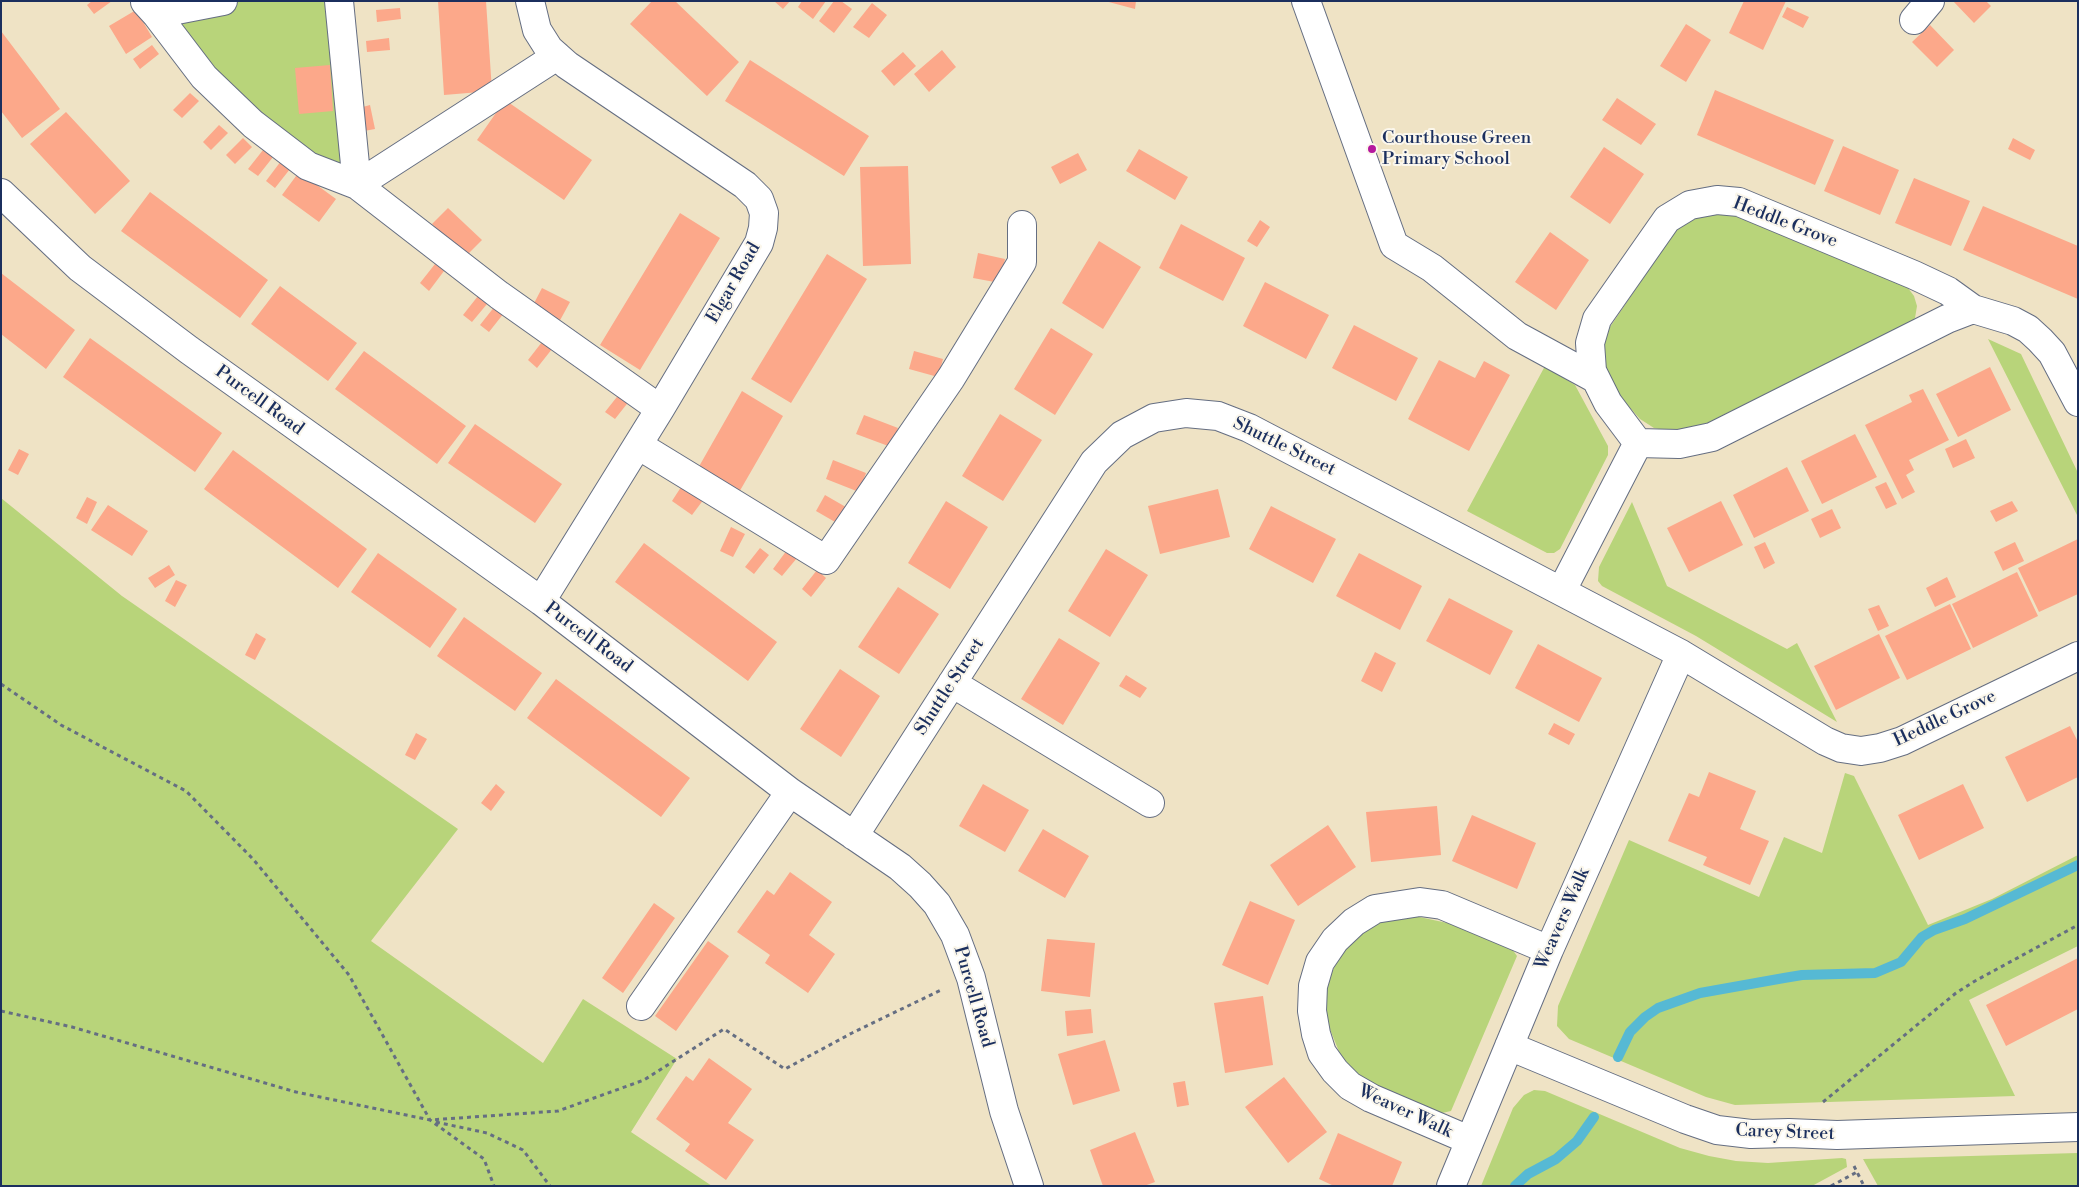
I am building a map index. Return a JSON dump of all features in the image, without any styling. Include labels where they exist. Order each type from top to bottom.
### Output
[{"type":"street","points":[[150,7],[223,1]]},
{"type":"street","points":[[338,1],[357,185]]},
{"type":"street","name":"Elgar Road","points":[[530,1],[537,30],[549,49],[567,65],[744,185],[759,199],[764,213],[759,243],[660,409],[541,601]]},
{"type":"street","points":[[1306,1],[1394,246],[1432,268],[1517,336],[1596,379]]},
{"type":"street","points":[[150,7],[204,77],[252,124],[308,166],[357,185],[499,295],[660,409]]},
{"type":"street","points":[[357,185],[557,56]]},
{"type":"street","name":"Purcell Road","points":[[1,193],[80,268],[188,350],[541,601],[790,792],[900,867],[937,904],[955,935],[971,978],[1004,1111],[1029,1186]]},
{"type":"street","name":"Heddle Grove","points":[[1638,443],[1608,403],[1592,371],[1590,343],[1597,319],[1667,219],[1690,205],[1717,200],[1738,202],[1914,275],[1948,291],[1973,309],[2013,321],[2028,329],[2052,353],[2078,402]]},
{"type":"street","points":[[638,445],[826,560],[951,378],[1022,262],[1022,225]]},
{"type":"street","points":[[1562,590],[1638,443],[1679,444],[1712,437],[1947,320],[1973,309]]},
{"type":"street","name":"Shuttle Street","points":[[854,836],[1094,462],[1122,435],[1154,418],[1186,414],[1218,416],[1249,428],[1562,590],[1681,654]]},
{"type":"street","name":"Heddle Grove","points":[[1681,654],[1825,741],[1841,748],[1861,751],[1880,748],[1902,741],[2078,656]]},
{"type":"street","name":"Weavers Walk","points":[[1451,1186],[1468,1140],[1510,1046],[1549,950],[1681,654]]},
{"type":"street","points":[[952,683],[1150,803]]},
{"type":"street","points":[[641,1006],[790,792]]},
{"type":"street","name":"Weaver Walk","points":[[1468,1140],[1371,1098],[1350,1086],[1334,1071],[1322,1053],[1312,1011],[1313,986],[1320,962],[1335,940],[1354,922],[1375,909],[1420,902],[1442,905],[1549,950]]},
{"type":"street","name":"Carey Street","points":[[1510,1046],[1685,1119],[1717,1130],[1751,1134],[1837,1135],[2078,1127]]},
{"type":"path","points":[[1,684],[61,725],[186,791],[253,859],[348,975],[430,1120],[484,1159],[494,1186]]},
{"type":"path","points":[[1789,1133],[1834,1092],[1956,993],[2078,925]]},
{"type":"path","points":[[430,1120],[558,1111],[644,1080],[724,1029],[785,1069],[852,1033],[938,991],[971,978]]},
{"type":"path","points":[[1,1011],[72,1027],[296,1092],[488,1133],[523,1150],[550,1186]]},
{"type":"path","points":[[1831,1186],[1857,1172]]},
{"type":"green space","points":[[229,1],[332,1],[348,161],[340,171],[289,140],[168,30],[176,14]]},
{"type":"green space","points":[[1723,212],[1740,215],[1899,282],[1908,288],[1914,296],[1917,306],[1915,318],[1906,328],[1707,425],[1673,432],[1654,428],[1640,419],[1616,392],[1608,376],[1604,360],[1604,344],[1610,327],[1677,228],[1691,219]]},
{"type":"green space","points":[[1988,339],[2021,354],[2078,473],[2078,517]]},
{"type":"green space","points":[[1545,366],[1575,385],[1608,446],[1608,455],[1560,549],[1554,553],[1547,553],[1467,511]]},
{"type":"green space","points":[[1,498],[122,596],[458,829],[371,941],[543,1063],[583,999],[677,1059],[631,1132],[712,1186],[1,1186]]},
{"type":"green space","points":[[1632,502],[1667,586],[1787,649],[1797,643],[1837,722],[1696,636],[1602,586],[1598,581],[1599,567]]},
{"type":"green space","points":[[1845,773],[1854,776],[1928,925],[1992,899],[2078,855],[2078,946],[1969,1000],[2015,1096],[1735,1105],[1706,1097],[1569,1039],[1557,1026],[1558,1006],[1629,840],[1759,897],[1784,837],[1822,853]]},
{"type":"green space","points":[[1410,915],[1452,924],[1512,949],[1517,956],[1451,1111],[1442,1113],[1389,1092],[1367,1081],[1353,1070],[1340,1054],[1325,1017],[1325,997],[1330,977],[1339,957],[1354,939],[1373,925],[1392,918]]},
{"type":"green space","points":[[1534,1090],[1545,1091],[1680,1148],[1709,1156],[1736,1161],[1768,1163],[1842,1158],[1846,1159],[1847,1167],[1812,1186],[1481,1186],[1513,1108],[1524,1095]]},
{"type":"green space","points":[[2078,1153],[2078,1186],[1878,1186],[1863,1159]]},
{"type":"building","points":[[92,1],[112,1],[94,14],[87,5]]},
{"type":"building","points":[[438,1],[486,1],[492,91],[444,95]]},
{"type":"building","points":[[652,1],[675,1],[739,62],[707,96],[630,24]]},
{"type":"building","points":[[774,1],[790,1],[783,9]]},
{"type":"building","points":[[802,1],[826,1],[813,19],[798,7]]},
{"type":"building","points":[[834,1],[841,1],[852,9],[834,33],[819,21]]},
{"type":"building","points":[[1105,1],[1136,1],[1135,9]]},
{"type":"building","points":[[1744,1],[1786,1],[1763,50],[1729,33]]},
{"type":"building","points":[[1953,1],[1986,1],[1991,6],[1974,23]]},
{"type":"building","points":[[872,3],[887,15],[869,38],[853,27]]},
{"type":"building","points":[[1787,7],[1809,17],[1803,28],[1782,17]]},
{"type":"building","points":[[400,8],[401,19],[377,22],[376,10]]},
{"type":"building","points":[[136,10],[152,37],[126,54],[109,26]]},
{"type":"building","points":[[1686,24],[1711,40],[1686,82],[1660,66]]},
{"type":"building","points":[[1930,25],[1954,50],[1937,67],[1912,42]]},
{"type":"building","points":[[1,31],[60,109],[22,138],[1,111]]},
{"type":"building","points":[[389,38],[390,50],[367,52],[366,41]]},
{"type":"building","points":[[152,45],[159,54],[140,69],[133,59]]},
{"type":"building","points":[[942,50],[956,67],[929,92],[914,74]]},
{"type":"building","points":[[903,52],[916,66],[894,86],[881,71]]},
{"type":"building","points":[[750,60],[869,136],[844,176],[725,101]]},
{"type":"building","points":[[330,65],[333,111],[299,114],[295,68]]},
{"type":"building","points":[[1715,90],[1834,140],[1815,185],[1697,135]]},
{"type":"building","points":[[190,93],[199,101],[182,118],[173,110]]},
{"type":"building","points":[[1617,98],[1656,124],[1641,145],[1602,120]]},
{"type":"building","points":[[505,100],[592,160],[564,200],[477,140]]},
{"type":"building","points":[[370,105],[375,129],[364,131],[359,108]]},
{"type":"building","points":[[66,112],[130,181],[95,214],[30,144]]},
{"type":"building","points":[[219,125],[228,133],[211,150],[203,142]]},
{"type":"building","points":[[243,138],[252,147],[235,164],[226,155]]},
{"type":"building","points":[[2013,138],[2035,150],[2030,160],[2008,149]]},
{"type":"building","points":[[1843,146],[1899,170],[1880,215],[1824,191]]},
{"type":"building","points":[[1604,147],[1644,174],[1610,224],[1570,197]]},
{"type":"building","points":[[1139,149],[1188,177],[1175,200],[1126,171]]},
{"type":"building","points":[[263,150],[273,157],[258,176],[248,169]]},
{"type":"building","points":[[1078,153],[1087,170],[1060,184],[1051,167]]},
{"type":"building","points":[[281,161],[290,169],[275,188],[266,181]]},
{"type":"building","points":[[908,166],[911,264],[863,266],[860,167]]},
{"type":"building","points":[[299,172],[336,199],[319,222],[282,195]]},
{"type":"building","points":[[1914,178],[1970,201],[1951,246],[1895,223]]},
{"type":"building","points":[[150,192],[268,280],[240,318],[121,231]]},
{"type":"building","points":[[1983,206],[2078,246],[2078,299],[1963,250]]},
{"type":"building","points":[[448,208],[482,240],[466,256],[432,224]]},
{"type":"building","points":[[680,213],[720,238],[640,370],[600,345]]},
{"type":"building","points":[[1260,220],[1270,227],[1257,247],[1247,241]]},
{"type":"building","points":[[1181,224],[1245,258],[1223,301],[1159,268]]},
{"type":"building","points":[[1550,232],[1589,260],[1556,310],[1515,282]]},
{"type":"building","points":[[1099,241],[1141,267],[1103,329],[1062,303]]},
{"type":"building","points":[[978,253],[1005,259],[1000,283],[973,278]]},
{"type":"building","points":[[827,254],[867,279],[791,403],[751,379]]},
{"type":"building","points":[[435,264],[444,271],[429,291],[420,283]]},
{"type":"building","points":[[1,273],[75,330],[46,369],[1,334]]},
{"type":"building","points":[[1265,282],[1329,315],[1306,359],[1243,326]]},
{"type":"building","points":[[280,286],[357,343],[328,381],[251,324]]},
{"type":"building","points":[[542,288],[570,302],[558,324],[531,309]]},
{"type":"building","points":[[478,296],[487,304],[472,322],[463,315]]},
{"type":"building","points":[[495,306],[504,313],[489,332],[480,325]]},
{"type":"building","points":[[1354,325],[1418,358],[1396,401],[1332,368]]},
{"type":"building","points":[[1051,328],[1093,354],[1055,415],[1014,389]]},
{"type":"building","points":[[90,338],[222,433],[195,472],[63,377]]},
{"type":"building","points":[[542,342],[552,349],[537,368],[528,360]]},
{"type":"building","points":[[364,351],[466,426],[437,464],[335,389]]},
{"type":"building","points":[[914,351],[943,359],[938,377],[909,369]]},
{"type":"building","points":[[1439,360],[1475,378],[1484,361],[1510,375],[1469,451],[1408,419]]},
{"type":"building","points":[[1990,367],[2011,410],[1958,437],[1936,394]]},
{"type":"building","points":[[1923,389],[1949,440],[1909,460],[1914,470],[1906,475],[1915,492],[1902,499],[1865,425],[1912,402],[1909,395]]},
{"type":"building","points":[[742,391],[783,416],[734,501],[693,477]]},
{"type":"building","points":[[620,393],[630,400],[615,419],[605,412]]},
{"type":"building","points":[[1000,414],[1042,440],[1003,501],[962,476]]},
{"type":"building","points":[[864,415],[898,428],[891,447],[856,434]]},
{"type":"building","points":[[475,424],[562,484],[535,523],[448,463]]},
{"type":"building","points":[[1855,434],[1877,477],[1822,504],[1801,461]]},
{"type":"building","points":[[1966,439],[1975,458],[1953,468],[1945,449]]},
{"type":"building","points":[[19,449],[29,454],[18,475],[8,470]]},
{"type":"building","points":[[233,450],[367,549],[338,588],[204,489]]},
{"type":"building","points":[[833,460],[866,473],[859,492],[826,479]]},
{"type":"building","points":[[1787,467],[1809,511],[1754,538],[1733,495]]},
{"type":"building","points":[[1886,482],[1897,504],[1886,509],[1875,487]]},
{"type":"building","points":[[683,484],[704,499],[692,515],[672,501]]},
{"type":"building","points":[[1218,489],[1230,537],[1160,554],[1148,506]]},
{"type":"building","points":[[825,495],[851,510],[842,526],[816,511]]},
{"type":"building","points":[[87,497],[97,502],[87,524],[76,518]]},
{"type":"building","points":[[946,501],[988,527],[950,589],[908,563]]},
{"type":"building","points":[[1721,501],[1743,545],[1689,572],[1667,528]]},
{"type":"building","points":[[2012,501],[2018,511],[1996,522],[1990,511]]},
{"type":"building","points":[[108,505],[148,531],[132,556],[91,530]]},
{"type":"building","points":[[1271,506],[1336,539],[1313,583],[1249,549]]},
{"type":"building","points":[[1832,509],[1841,528],[1820,538],[1811,519]]},
{"type":"building","points":[[731,527],[745,534],[733,557],[720,551]]},
{"type":"building","points":[[2078,539],[2078,594],[2039,612],[2018,568]]},
{"type":"building","points":[[1765,542],[1775,563],[1764,569],[1754,547]]},
{"type":"building","points":[[2015,542],[2024,561],[2003,571],[1994,552]]},
{"type":"building","points":[[644,543],[777,642],[748,681],[615,582]]},
{"type":"building","points":[[760,548],[769,555],[754,574],[745,567]]},
{"type":"building","points":[[1106,549],[1148,575],[1110,637],[1068,611]]},
{"type":"building","points":[[787,550],[797,558],[782,576],[773,569]]},
{"type":"building","points":[[378,553],[457,609],[430,648],[351,592]]},
{"type":"building","points":[[1359,553],[1422,586],[1400,630],[1336,596]]},
{"type":"building","points":[[169,565],[175,575],[155,588],[148,578]]},
{"type":"building","points":[[817,570],[826,578],[811,597],[802,589]]},
{"type":"building","points":[[2017,572],[2038,616],[1973,648],[1952,604]]},
{"type":"building","points":[[1947,577],[1956,597],[1935,607],[1926,588]]},
{"type":"building","points":[[176,580],[187,585],[175,607],[165,601]]},
{"type":"building","points":[[898,587],[939,614],[899,674],[858,647]]},
{"type":"building","points":[[1449,598],[1513,631],[1490,675],[1426,641]]},
{"type":"building","points":[[1950,604],[1971,649],[1907,680],[1885,636]]},
{"type":"building","points":[[1879,605],[1889,626],[1878,631],[1868,609]]},
{"type":"building","points":[[464,617],[542,673],[515,711],[437,656]]},
{"type":"building","points":[[256,633],[266,639],[255,660],[245,655]]},
{"type":"building","points":[[1879,634],[1900,678],[1836,710],[1814,666]]},
{"type":"building","points":[[1059,638],[1100,663],[1063,725],[1021,699]]},
{"type":"building","points":[[1538,644],[1602,678],[1579,722],[1515,688]]},
{"type":"building","points":[[1375,652],[1396,663],[1382,692],[1361,681]]},
{"type":"building","points":[[840,669],[880,696],[841,757],[800,729]]},
{"type":"building","points":[[1126,675],[1147,688],[1140,698],[1119,686]]},
{"type":"building","points":[[556,679],[690,778],[661,817],[527,718]]},
{"type":"building","points":[[1554,723],[1575,734],[1569,745],[1548,734]]},
{"type":"building","points":[[2070,726],[2078,742],[2078,777],[2027,802],[2005,757]]},
{"type":"building","points":[[416,733],[427,739],[415,760],[405,755]]},
{"type":"building","points":[[1709,772],[1756,791],[1740,829],[1769,841],[1750,885],[1703,865],[1707,857],[1668,841],[1689,793],[1699,797]]},
{"type":"building","points":[[496,784],[505,792],[491,811],[481,803]]},
{"type":"building","points":[[983,784],[1029,810],[1005,852],[959,826]]},
{"type":"building","points":[[1963,784],[1984,828],[1919,860],[1898,815]]},
{"type":"building","points":[[1437,806],[1441,855],[1371,862],[1366,812]]},
{"type":"building","points":[[1472,815],[1536,843],[1517,889],[1452,861]]},
{"type":"building","points":[[1328,825],[1356,867],[1298,906],[1270,865]]},
{"type":"building","points":[[1043,829],[1089,856],[1065,898],[1018,871]]},
{"type":"building","points":[[790,872],[832,902],[809,935],[835,954],[808,993],[765,963],[770,955],[737,932],[767,890],[774,895]]},
{"type":"building","points":[[1250,901],[1295,920],[1268,985],[1222,965]]},
{"type":"building","points":[[654,903],[675,918],[623,993],[602,978]]},
{"type":"building","points":[[1047,939],[1095,943],[1090,997],[1041,991]]},
{"type":"building","points":[[708,941],[729,956],[676,1031],[655,1016]]},
{"type":"building","points":[[2078,958],[2078,1009],[2006,1046],[1986,1005]]},
{"type":"building","points":[[1263,996],[1273,1065],[1225,1073],[1214,1003]]},
{"type":"building","points":[[1091,1009],[1093,1033],[1067,1036],[1065,1011]]},
{"type":"building","points":[[1105,1040],[1120,1091],[1073,1105],[1058,1054]]},
{"type":"building","points":[[709,1058],[752,1089],[728,1123],[754,1140],[726,1180],[685,1151],[690,1144],[656,1119],[686,1076],[693,1081]]},
{"type":"building","points":[[1284,1077],[1327,1132],[1288,1163],[1245,1107]]},
{"type":"building","points":[[1185,1081],[1189,1105],[1177,1107],[1173,1083]]},
{"type":"building","points":[[1135,1132],[1155,1182],[1144,1186],[1103,1186],[1090,1150]]},
{"type":"building","points":[[1338,1133],[1402,1162],[1392,1186],[1334,1186],[1319,1179]]},
{"type":"waterway","points":[[1618,1057],[1630,1032],[1645,1017],[1658,1008],[1700,993],[1802,975],[1875,973],[1901,962],[1922,937],[1934,930],[1965,919],[2078,865]]},
{"type":"waterway","points":[[1515,1186],[1528,1174],[1556,1159],[1577,1141],[1594,1117]]},
{"type":"place","name":"Courthouse Green Primary School","points":[[1372,149]]}]
